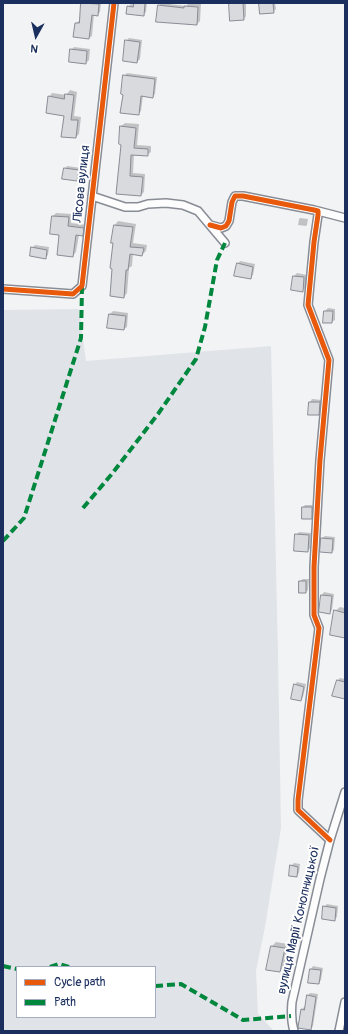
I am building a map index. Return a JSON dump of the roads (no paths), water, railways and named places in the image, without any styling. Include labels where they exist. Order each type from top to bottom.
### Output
[{"type":"street","name":"Лісова вулиця","points":[[3,289],[73,294],[82,286],[114,3]]},
{"type":"street","points":[[92,196],[125,207],[138,207],[148,204],[166,203],[183,205],[198,211],[226,243]]},
{"type":"street","points":[[210,225],[221,228],[226,226],[229,221],[232,202],[235,196],[314,210],[345,218]]},
{"type":"street","points":[[318,211],[308,305],[329,360],[320,460],[314,567],[314,615],[319,628],[298,810],[330,840]]},
{"type":"street","name":"вулиця Марії Конопницької","points":[[294,1031],[291,1016],[292,1002],[330,840],[345,792]]},
{"type":"street","points":[[339,1031],[345,1002]]}]
